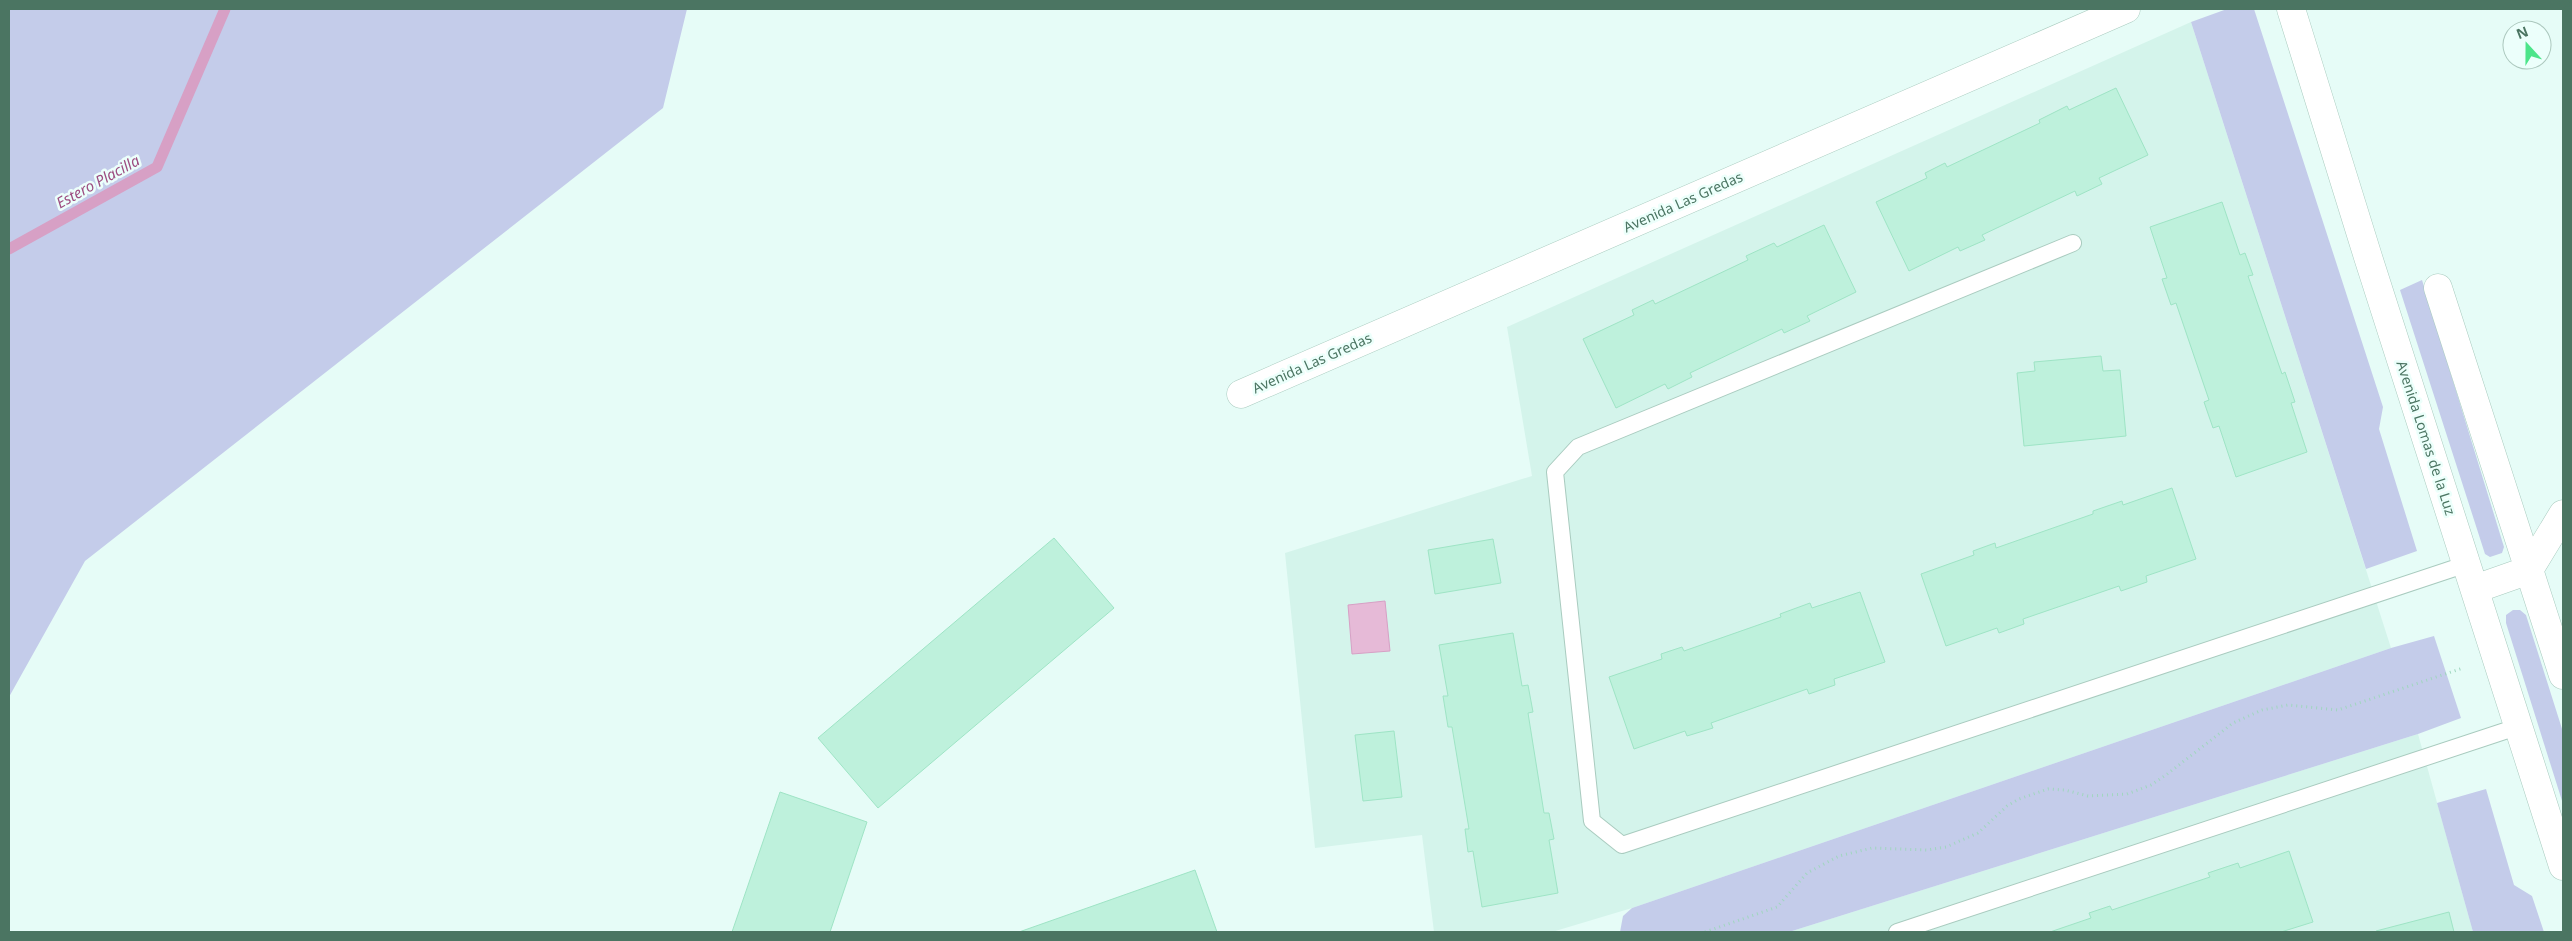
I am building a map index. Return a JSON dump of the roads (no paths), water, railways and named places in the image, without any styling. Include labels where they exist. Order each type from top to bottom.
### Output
[{"type":"street","name":"Avenida Las Gredas","points":[[1241,394],[2126,9]]},
{"type":"street","name":"Avenida Lomas de la Luz","points":[[2292,9],[2368,257],[2520,726],[2563,866]]},
{"type":"street","points":[[2438,288],[2563,675]]},
{"type":"street","points":[[2529,570],[2563,514]]},
{"type":"street","points":[[2471,576],[2529,570]]},
{"type":"lane","points":[[2073,243],[1578,447],[1555,472],[1592,821],[1622,845],[2471,576]]},
{"type":"lane","points":[[1897,932],[2520,726]]},
{"type":"waterway","name":"Estero Placilla","points":[[9,249],[157,167],[225,9]]}]
